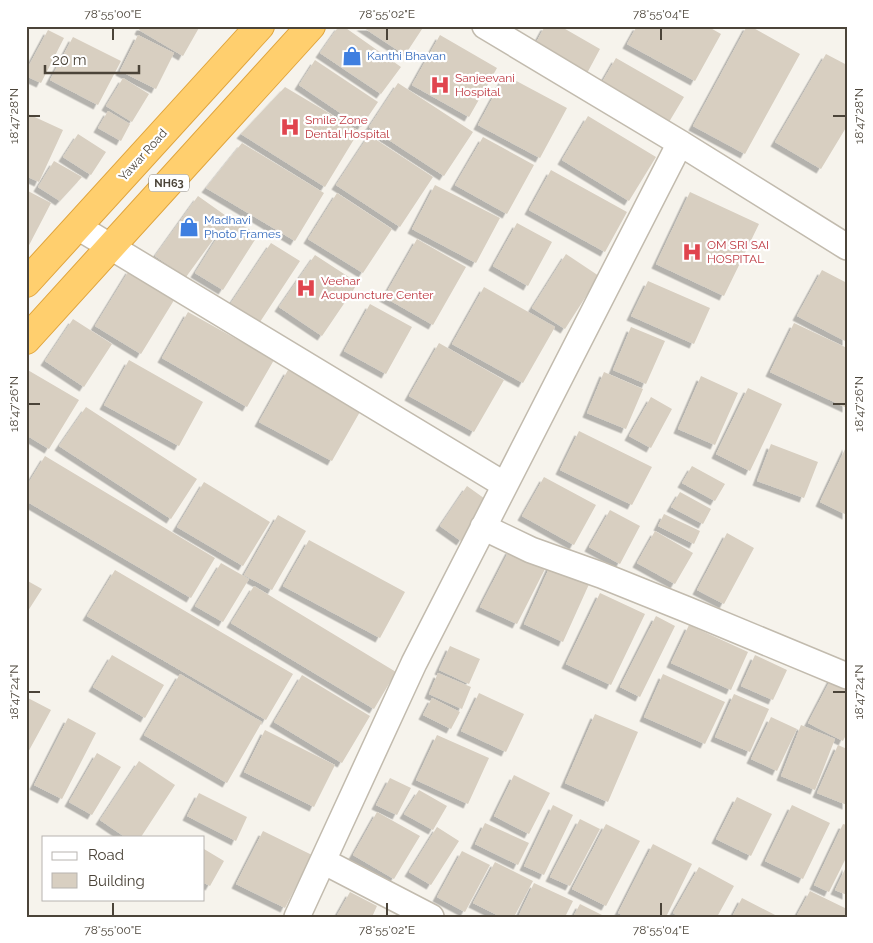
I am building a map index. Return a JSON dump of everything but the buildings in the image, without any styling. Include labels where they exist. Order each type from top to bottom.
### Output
[{"type":"highway","name":"Yawar Road","points":[[26,283],[260,26]]},
{"type":"highway","name":"NH63","points":[[26,340],[311,26]]},
{"type":"street","points":[[485,26],[680,143],[847,247]]},
{"type":"street","points":[[297,917],[414,663],[680,143]]},
{"type":"street","points":[[78,227],[505,485]]},
{"type":"street","points":[[483,527],[531,550],[688,610],[847,676]]},
{"type":"street","points":[[323,861],[431,917]]},
{"type":"place","name":"Kanthi Bhavan","points":[[352,56]]},
{"type":"place","name":"Sanjeevani Hospital","points":[[440,85]]},
{"type":"place","name":"Smile Zone Dental Hospital","points":[[290,127]]},
{"type":"place","name":"Madhavi Photo Frames","points":[[189,227]]},
{"type":"place","name":"OM SRI SAI HOSPITAL","points":[[692,252]]},
{"type":"place","name":"Veehar Acupuncture Center","points":[[306,288]]}]
